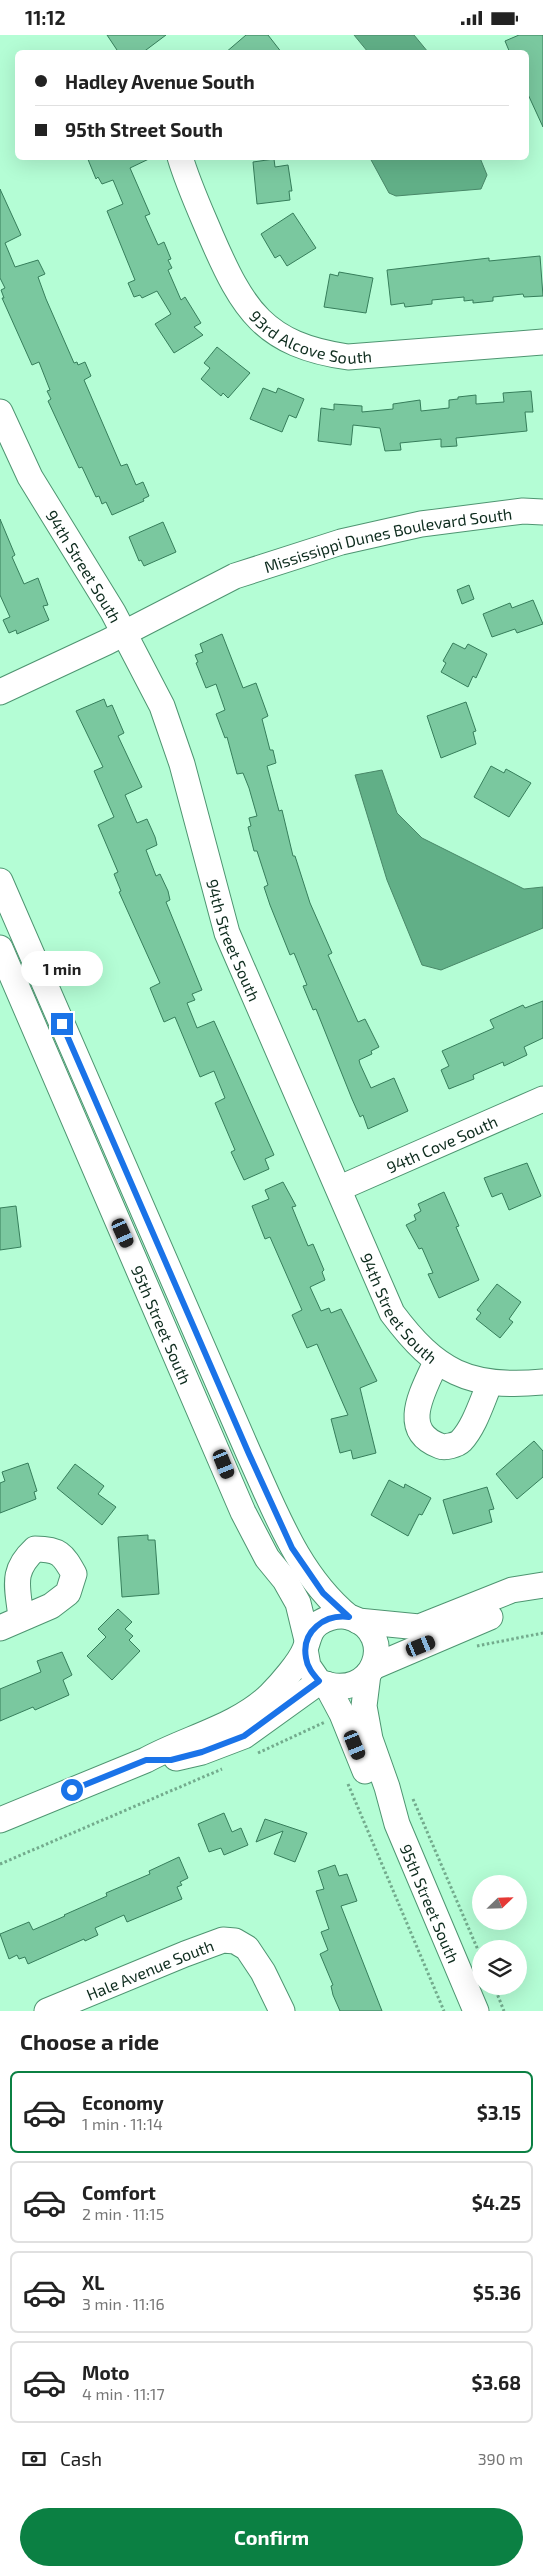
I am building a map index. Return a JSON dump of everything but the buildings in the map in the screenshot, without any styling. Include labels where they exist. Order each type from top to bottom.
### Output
[{"type":"street","name":"93rd Alcove South","points":[[181,160],[226,271],[247,307],[266,327],[287,340],[317,353],[348,357],[543,342]]},
{"type":"street","name":"94th Street South","points":[[0,412],[30,477],[124,632],[162,706],[182,764],[227,933],[248,985],[340,1188],[392,1313],[414,1342],[436,1361],[462,1375],[490,1383],[514,1385],[543,1382]]},
{"type":"street","name":"Mississippi Dunes Boulevard South","points":[[0,692],[235,576],[341,542],[421,524],[523,511],[543,511]]},
{"type":"street","name":"95th Street South","points":[[0,881],[245,1445],[292,1548],[323,1593],[354,1619]]},
{"type":"street","name":"95th Street South","points":[[0,948],[243,1512],[268,1558],[298,1603],[306,1645]]},
{"type":"street","name":"94th Cove South","points":[[340,1188],[543,1099]]},
{"type":"street","points":[[436,1361],[421,1396],[416,1415],[417,1426],[427,1441],[443,1447],[460,1443],[469,1431],[490,1383]]},
{"type":"street","points":[[0,1821],[146,1760],[253,1709],[270,1695],[306,1645],[316,1626],[332,1617],[419,1627],[512,1590],[543,1585]]},
{"type":"street","points":[[370,1670],[504,1611],[543,1589]]},
{"type":"street","points":[[146,1760],[171,1760],[244,1736],[322,1683],[349,1686],[363,1679],[370,1670],[375,1658],[374,1641],[365,1626],[354,1619]]},
{"type":"street","points":[[306,1645],[308,1666],[322,1683]]},
{"type":"street","name":"95th Street South","points":[[370,1670],[364,1706],[370,1739],[387,1787],[396,1825],[476,2011]]},
{"type":"street","name":"95th Street South","points":[[322,1683],[342,1714],[378,1799],[396,1825]]},
{"type":"street","name":"Hale Avenue South","points":[[47,2011],[185,1954],[226,1941],[235,1941],[247,1948],[282,2011]]},
{"type":"path","points":[[468,1650],[543,1633]]},
{"type":"path","points":[[252,1756],[331,1720]]},
{"type":"path","points":[[322,1724],[325,1733]]},
{"type":"path","points":[[0,1863],[225,1767]]},
{"type":"path","points":[[344,1775],[444,2011]]},
{"type":"path","points":[[411,1793],[474,1940]]},
{"type":"path","points":[[498,1995],[504,2011]]},
{"type":"shaded area","points":[[354,35],[414,35],[426,50],[366,50]]},
{"type":"shaded area","points":[[371,160],[481,160],[487,175],[481,189],[396,196],[389,193]]},
{"type":"shaded area","points":[[382,770],[397,813],[422,838],[524,889],[543,887],[543,928],[441,970],[422,965],[387,880],[355,775]]},
{"type":"route","points":[[62,1024],[249,1454],[292,1548],[323,1593],[349,1617],[332,1617],[324,1621],[316,1626],[307,1640],[305,1649],[308,1666],[319,1681],[244,1736],[202,1752],[171,1760],[146,1760],[72,1790]]}]
